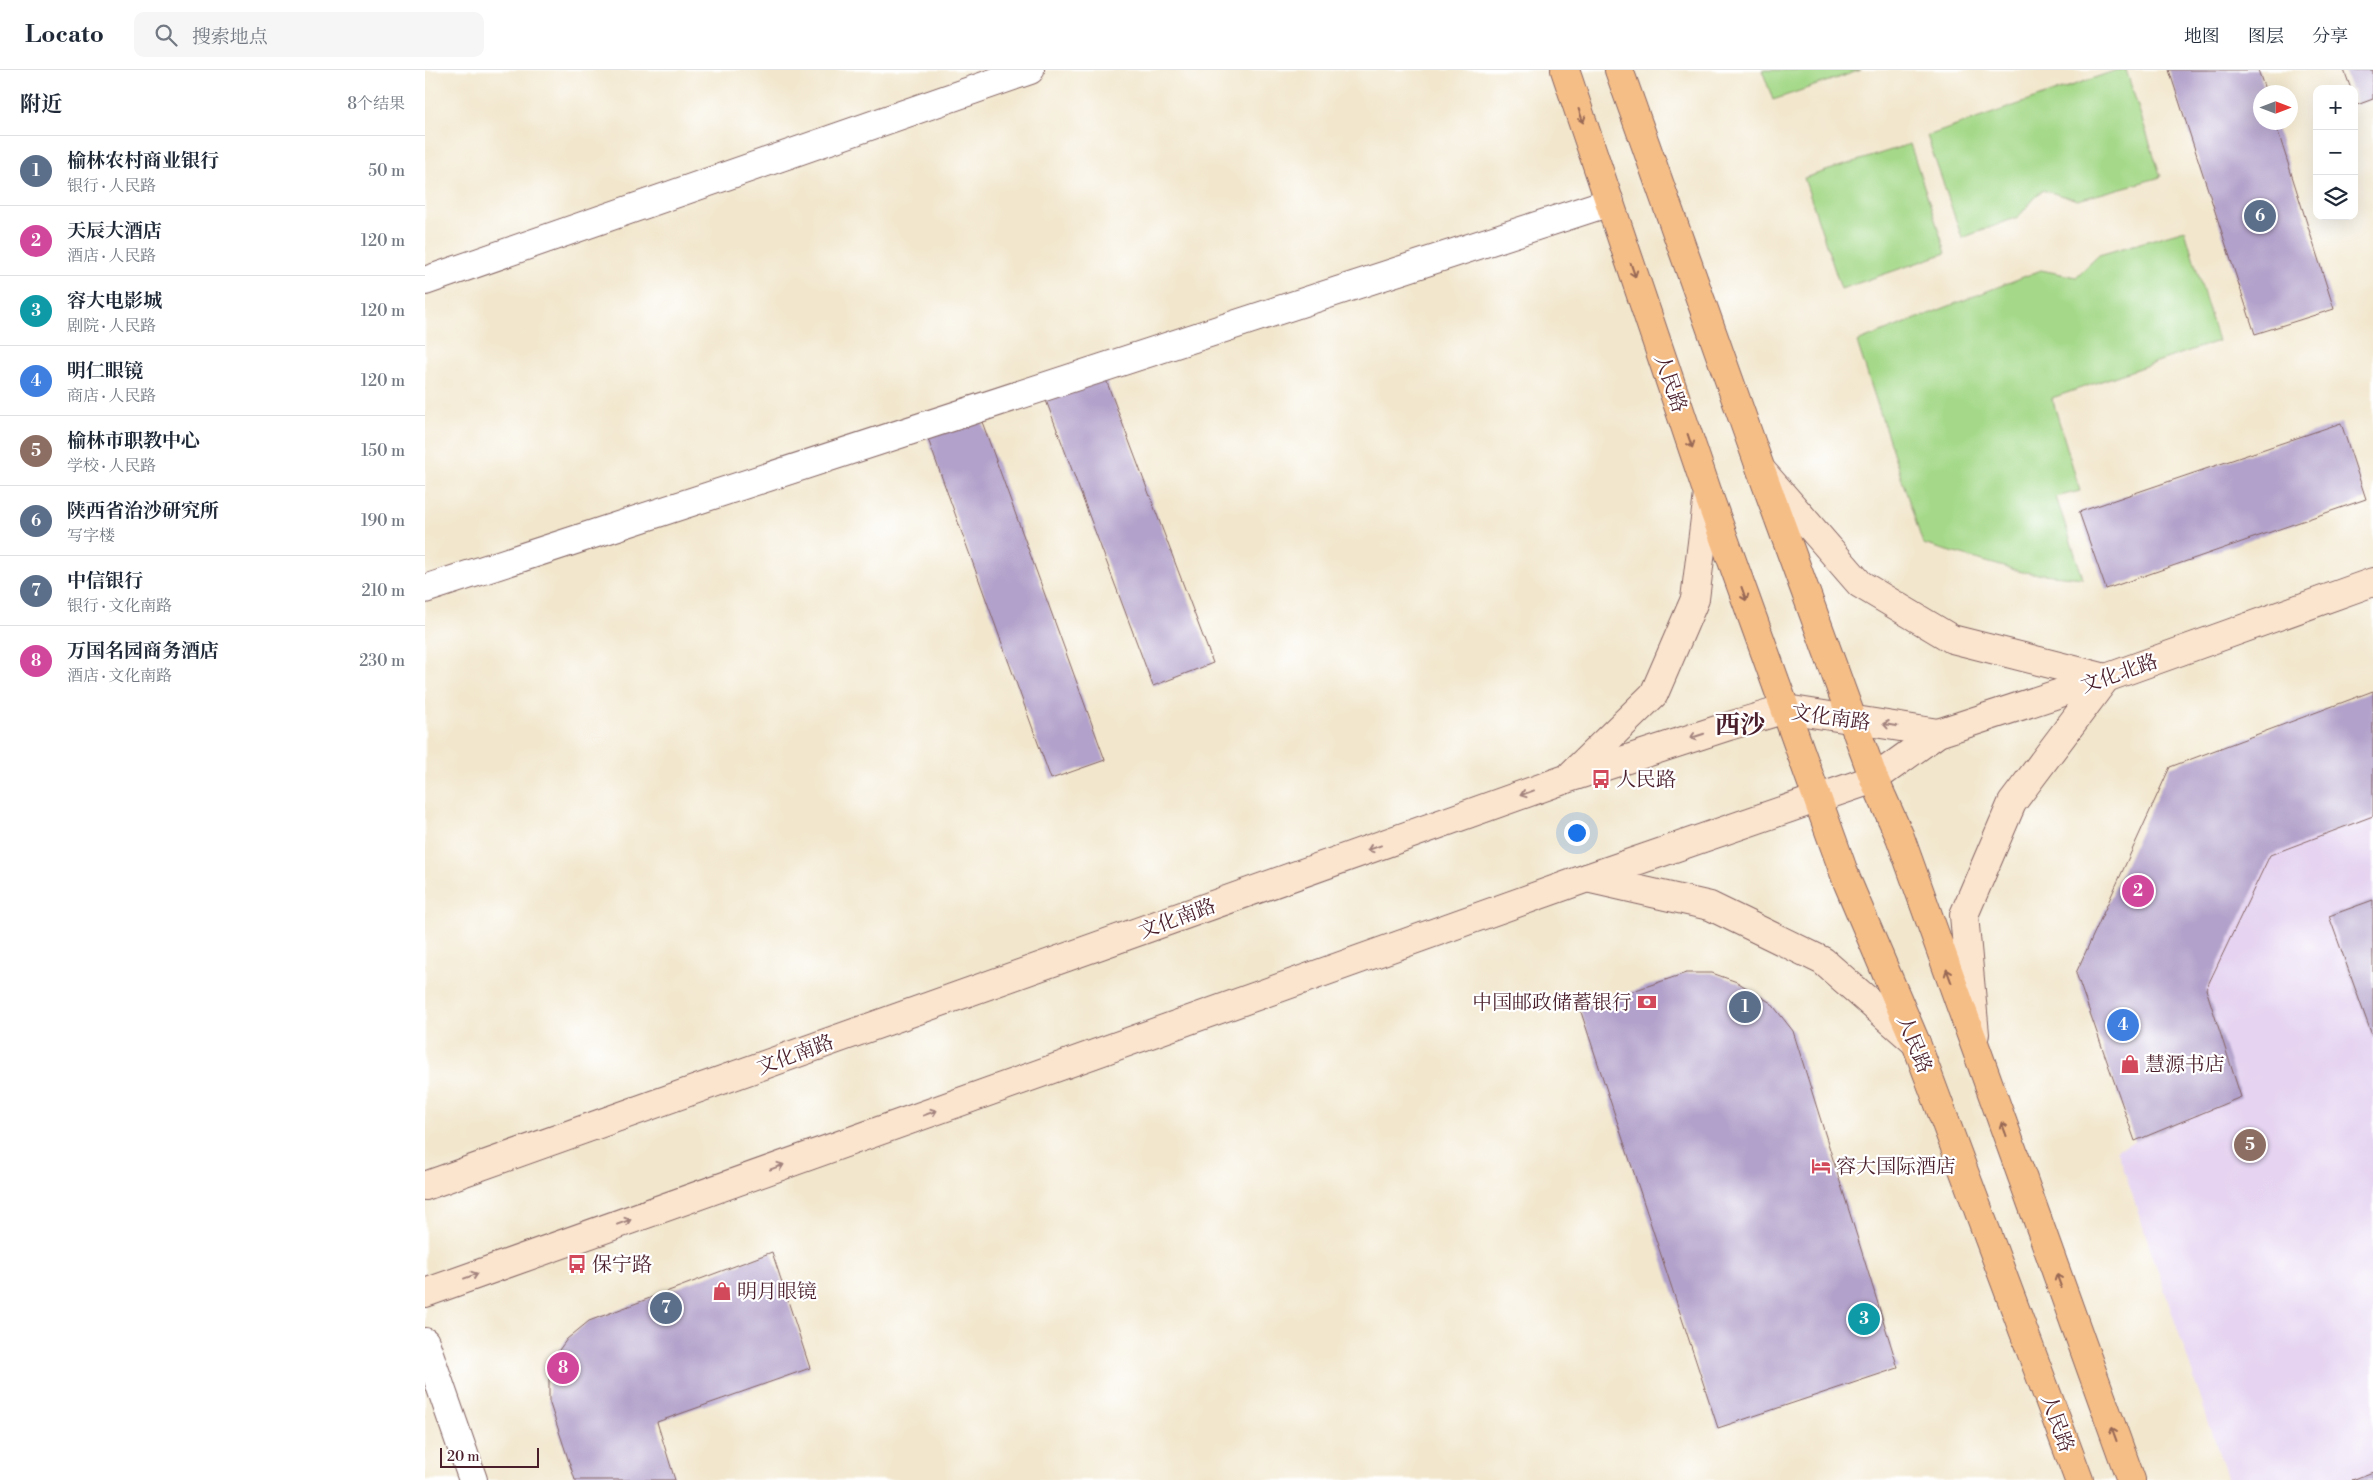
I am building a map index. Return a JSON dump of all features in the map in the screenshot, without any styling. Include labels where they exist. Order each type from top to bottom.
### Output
[{"type":"main road","name":"人民路","points":[[1565,70],[1708,494],[1847,882],[1916,1043],[2079,1480]]},
{"type":"main road","points":[[1619,70],[1761,470],[1874,779],[1900,837],[2131,1480]]},
{"type":"main road","points":[[1761,470],[1860,584],[1953,639],[2106,678],[2012,803],[1964,914],[1977,1055]]},
{"type":"main road","points":[[1566,779],[1655,694],[1695,598],[1708,494]]},
{"type":"main road","name":"文化北路","points":[[1874,779],[1938,733],[2106,678],[2373,582]]},
{"type":"main road","name":"文化南路","points":[[425,1186],[1566,779],[1729,726],[1786,709],[1938,733]]},
{"type":"main road","points":[[425,1292],[1587,878],[1874,779]]},
{"type":"main road","points":[[1587,878],[1710,906],[1823,961],[1916,1043]]},
{"type":"street","points":[[425,281],[1030,70]]},
{"type":"street","points":[[425,589],[1610,202]]},
{"type":"street","points":[[425,1342],[473,1480]]},
{"type":"shaded area","points":[[2373,816],[2373,1480],[2228,1480],[2117,1149],[2240,1097],[2206,989],[2270,855]]},
{"type":"green space","points":[[1762,70],[1861,70],[1773,100]]},
{"type":"green space","points":[[2117,70],[2126,70],[2161,177],[2078,200],[2042,190],[2018,217],[1962,238],[1927,136]]},
{"type":"green space","points":[[1910,144],[1946,253],[1841,289],[1804,178]]},
{"type":"green space","points":[[2185,230],[2218,341],[2052,398],[2080,491],[2056,497],[2083,578],[2022,572],[1923,544],[1857,342],[2041,270],[2076,277],[2099,255]]},
{"type":"building","points":[[2169,70],[2258,70],[2263,85],[2253,85],[2253,130],[2278,130],[2334,309],[2255,334]]},
{"type":"building","points":[[2344,70],[2373,70],[2373,99],[2358,105],[2358,85],[2350,85]]},
{"type":"building","points":[[1100,364],[1213,663],[1153,686],[1041,387]]},
{"type":"building","points":[[977,408],[1105,760],[1051,779],[924,428]]},
{"type":"building","points":[[2341,423],[2366,499],[2106,589],[2079,512]]},
{"type":"building","points":[[2373,691],[2373,816],[2270,855],[2206,989],[2241,1097],[2135,1141],[2076,973],[2170,767]]},
{"type":"building","points":[[2373,900],[2373,1038],[2329,916]]},
{"type":"building","points":[[1686,973],[1712,973],[1737,982],[1771,1003],[1793,1031],[1898,1368],[1718,1428],[1580,1009]]},
{"type":"building","points":[[772,1252],[810,1368],[657,1422],[675,1480],[575,1480],[549,1401],[549,1364],[567,1339],[589,1321]]},
{"type":"building","points":[[2373,1472],[2373,1480],[2352,1480]]},
{"type":"place","name":"陕西省治沙研究所","points":[[2260,216]]},
{"type":"place","name":"人民路","points":[[1601,779]]},
{"type":"place","name":"天辰大酒店","points":[[2138,891]]},
{"type":"place","name":"中国邮政储蓄银行","points":[[1647,1002]]},
{"type":"place","name":"榆林农村商业银行","points":[[1745,1007]]},
{"type":"place","name":"明仁眼镜","points":[[2123,1025]]},
{"type":"place","name":"慧源书店","points":[[2130,1064]]},
{"type":"place","name":"榆林市职教中心","points":[[2250,1145]]},
{"type":"place","name":"容大国际酒店","points":[[1821,1166]]},
{"type":"place","name":"保宁路","points":[[577,1264]]},
{"type":"place","name":"明月眼镜","points":[[722,1291]]},
{"type":"place","name":"中信银行","points":[[666,1308]]},
{"type":"place","name":"容大电影城","points":[[1864,1319]]},
{"type":"place","name":"万国名园商务酒店","points":[[563,1368]]},
{"type":"district","name":"西沙","points":[[1740,724]]}]
